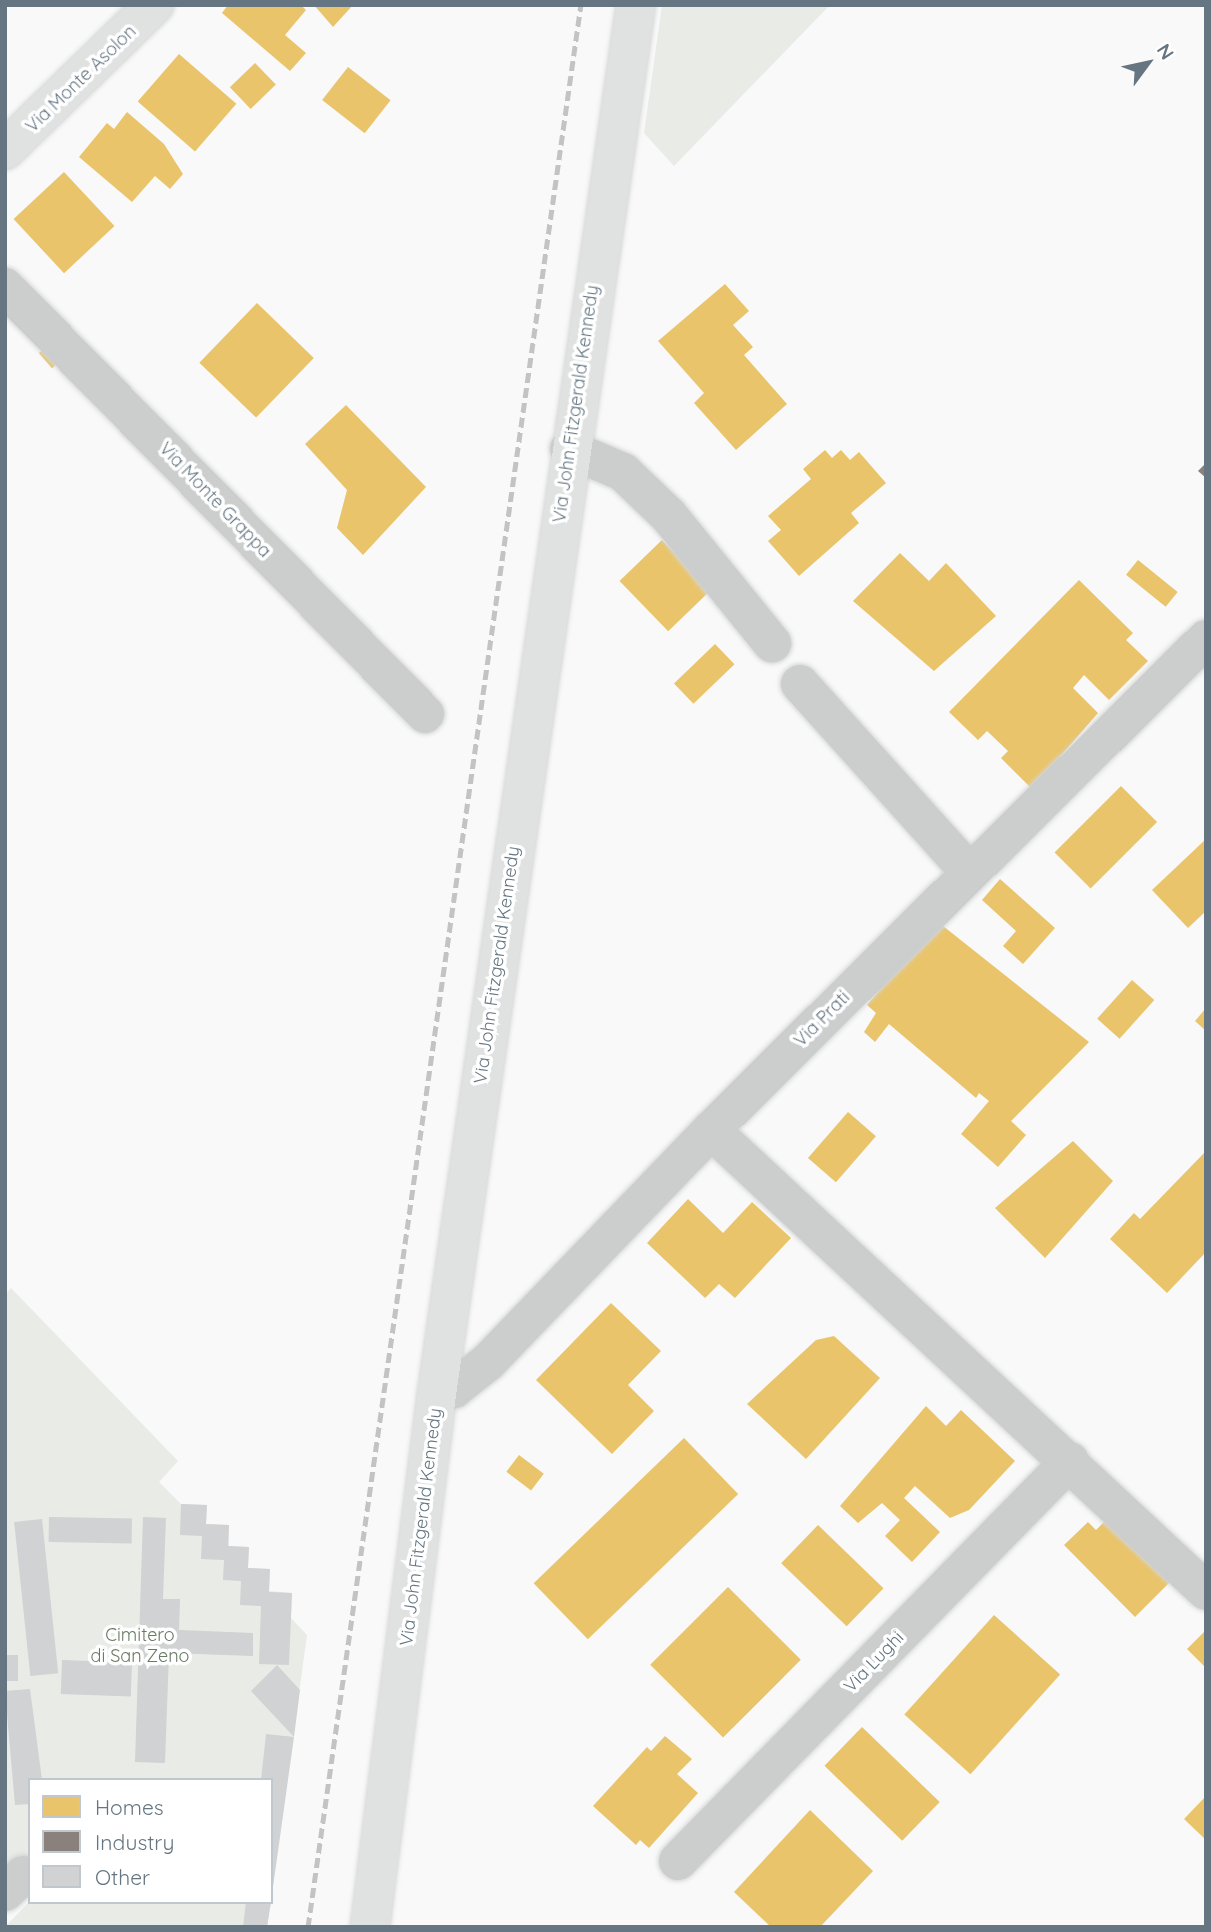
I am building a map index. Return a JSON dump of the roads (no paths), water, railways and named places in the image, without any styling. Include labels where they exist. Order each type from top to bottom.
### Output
[{"type":"main road","name":"Via Monte Asolon","points":[[5,150],[154,5]]},
{"type":"main road","name":"Via John Fitzgerald Kennedy","points":[[370,1927],[437,1394],[569,449],[636,5]]},
{"type":"street","name":"Via Monte Grappa","points":[[5,287],[425,714]]},
{"type":"street","points":[[569,449],[632,481],[772,643]]},
{"type":"street","name":"Via Prati","points":[[437,1394],[454,1389],[488,1362],[711,1130],[1206,639]]},
{"type":"street","points":[[800,684],[969,872]]},
{"type":"street","points":[[711,1130],[1070,1461],[1206,1591]]},
{"type":"street","name":"Via Lughi","points":[[678,1861],[1070,1461]]},
{"type":"railway","points":[[308,1927],[581,5]]},
{"type":"park label","name":"Cimitero di San Zeno","points":[[140,1646]]}]
